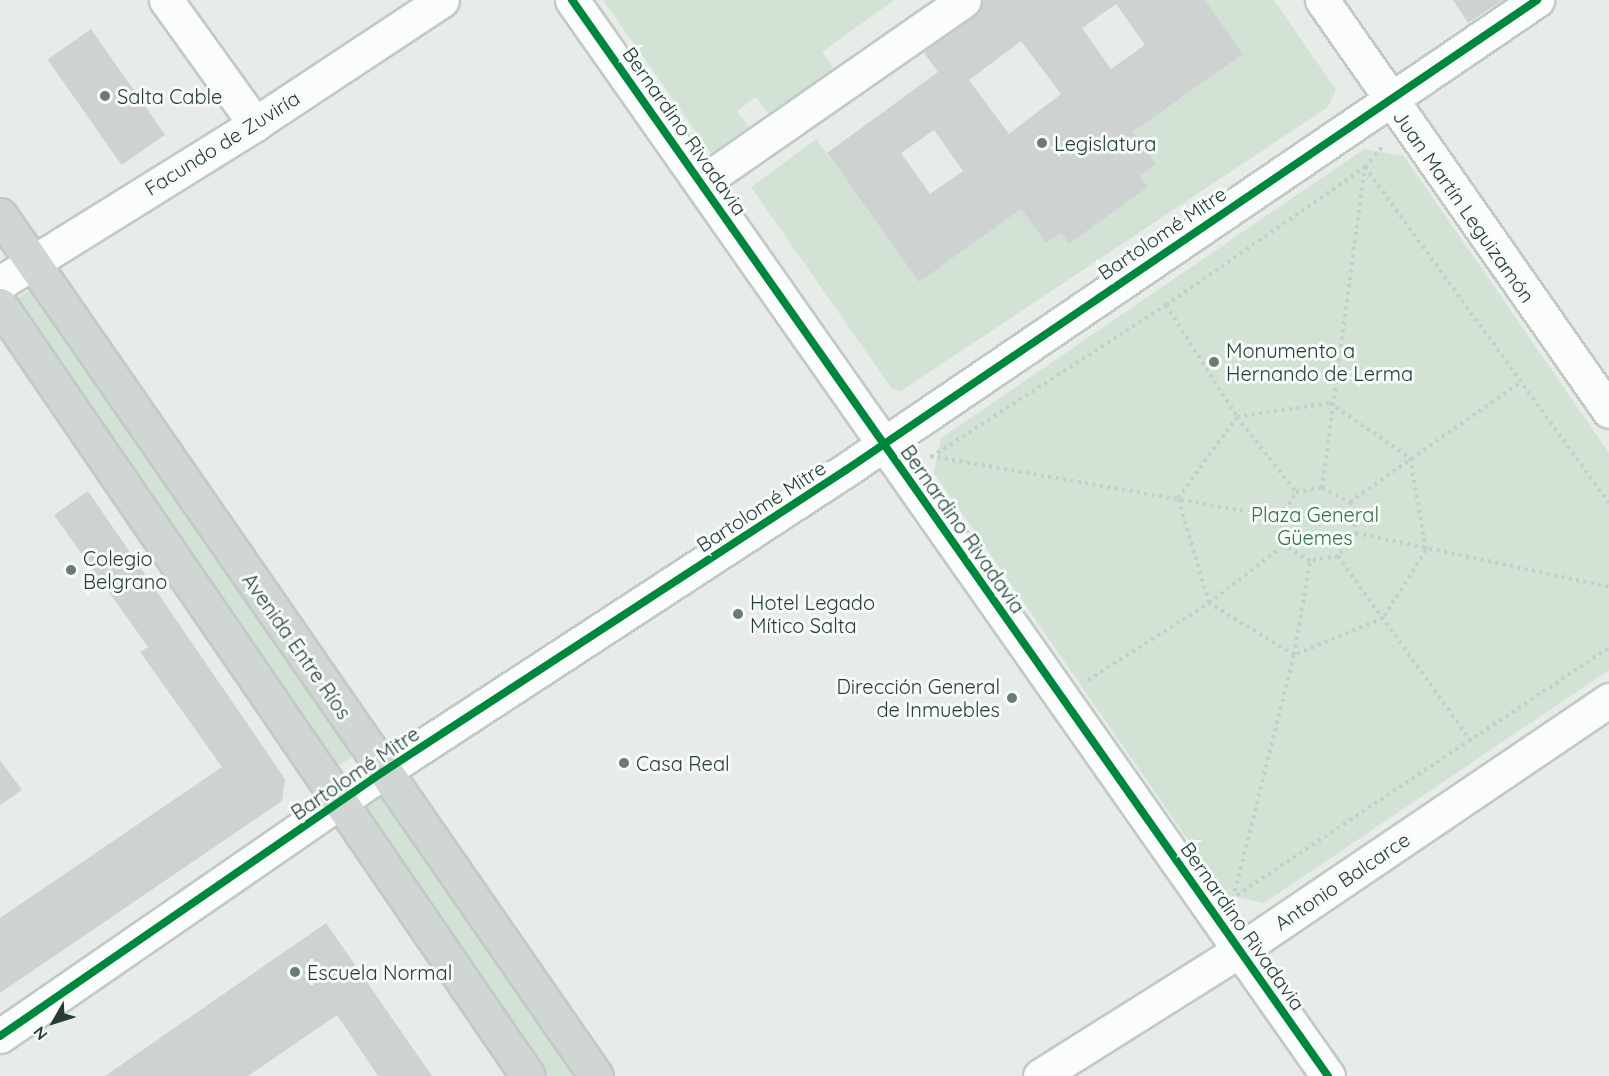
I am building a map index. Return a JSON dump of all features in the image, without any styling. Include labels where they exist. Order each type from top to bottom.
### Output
[{"type":"main road","name":"Avenida Entre Ríos","points":[[0,215],[383,772],[596,1076]]},
{"type":"main road","points":[[0,305],[339,804],[528,1076]]},
{"type":"street","points":[[165,0],[255,124]]},
{"type":"street","name":"Facundo de Zuviría","points":[[0,283],[31,260],[255,124],[442,0]]},
{"type":"street","name":"Bernardino Rivadavia","points":[[572,0],[701,183],[894,437],[1251,943],[1329,1076]]},
{"type":"street","points":[[701,183],[964,0]]},
{"type":"street","name":"Juan Martín Leguizamón","points":[[1322,0],[1609,411]]},
{"type":"street","name":"Bartolomé Mitre","points":[[0,1036],[383,772],[1397,110],[1538,0]]},
{"type":"street","name":"Antonio Balcarce","points":[[1040,1076],[1251,943],[1609,700]]},
{"type":"path","points":[[1322,488],[1330,403],[1365,167],[1397,110]]},
{"type":"path","points":[[931,456],[1166,305],[1365,167]]},
{"type":"path","points":[[1365,167],[1609,504]]},
{"type":"path","points":[[1166,305],[1237,417],[1296,492]]},
{"type":"path","points":[[1350,502],[1522,381]]},
{"type":"path","points":[[1178,498],[1237,417],[1330,403],[1410,458],[1426,550],[1383,618],[1294,655]]},
{"type":"path","points":[[894,437],[931,456],[1281,517]]},
{"type":"path","points":[[931,456],[938,466]]},
{"type":"path","points":[[1296,492],[1322,488],[1350,502]]},
{"type":"path","points":[[1284,545],[1281,517],[1296,492]]},
{"type":"path","points":[[1178,498],[1209,603],[1294,655]]},
{"type":"path","points":[[1284,545],[1310,561],[1338,556],[1356,533],[1350,502]]},
{"type":"path","points":[[1356,533],[1426,550],[1609,587]]},
{"type":"path","points":[[1088,681],[1209,603],[1284,545]]},
{"type":"path","points":[[1338,556],[1471,741]]},
{"type":"path","points":[[1234,897],[1294,655],[1310,561]]},
{"type":"path","points":[[1234,897],[1609,648]]},
{"type":"path","points":[[1081,671],[1094,690]]},
{"type":"path","points":[[1227,888],[1234,897],[1251,943]]},
{"type":"green space","points":[[603,0],[894,0],[822,52],[834,69],[769,114],[756,97],[737,111],[749,127],[711,153]]},
{"type":"green space","points":[[1205,0],[1274,0],[1336,90],[1328,107],[901,391],[892,389],[751,187],[816,139],[919,281],[1021,209],[1046,243],[1061,233],[1069,244],[1148,187],[1140,176],[1156,164],[1133,132],[1243,54]]},
{"type":"green space","name":"Plaza General Güemes","points":[[1364,149],[1404,156],[1609,453],[1609,670],[1264,903],[1226,895],[934,473],[941,438]]},
{"type":"green space","points":[[31,289],[356,753],[337,767],[11,303]]},
{"type":"green space","points":[[382,796],[578,1076],[549,1076],[362,810]]},
{"type":"building","name":"Legislatura","points":[[976,0],[1205,0],[1243,54],[1133,132],[1156,164],[1140,176],[1148,187],[1069,244],[1061,233],[1046,243],[1021,209],[919,282],[827,153],[938,72],[916,42]],"holes":[[[1116,4],[1145,45],[1111,69],[1082,28]],[[1021,41],[1061,94],[1009,134],[969,80]],[[934,130],[963,171],[930,194],[901,153]]]},
{"type":"building","points":[[1453,0],[1503,0],[1468,23]]},
{"type":"building","name":"Salta Cable","points":[[91,29],[165,135],[122,165],[48,59]]},
{"type":"building","points":[[88,491],[285,779],[282,801],[0,993],[0,918],[222,767],[140,652],[148,647],[54,515]]},
{"type":"building","points":[[0,760],[22,790],[0,805]]},
{"type":"building","points":[[326,923],[432,1076],[378,1076],[337,1015],[248,1076],[105,1076]]},
{"type":"cycle path","points":[[572,0],[1328,1076]]},
{"type":"cycle path","points":[[0,1036],[383,772],[846,470],[1537,0]]},
{"type":"place","name":"Salta Cable","points":[[105,96]]},
{"type":"place","name":"Legislatura","points":[[1042,143]]},
{"type":"place","name":"Monumento a Hernando de Lerma","points":[[1214,362]]},
{"type":"place","name":"Colegio Belgrano","points":[[71,570]]},
{"type":"place","name":"Hotel Legado Mítico Salta","points":[[738,614]]},
{"type":"place","name":"Dirección General de Inmuebles","points":[[1012,698]]},
{"type":"place","name":"Casa Real","points":[[624,763]]},
{"type":"place","name":"Escuela Normal","points":[[295,972]]}]
